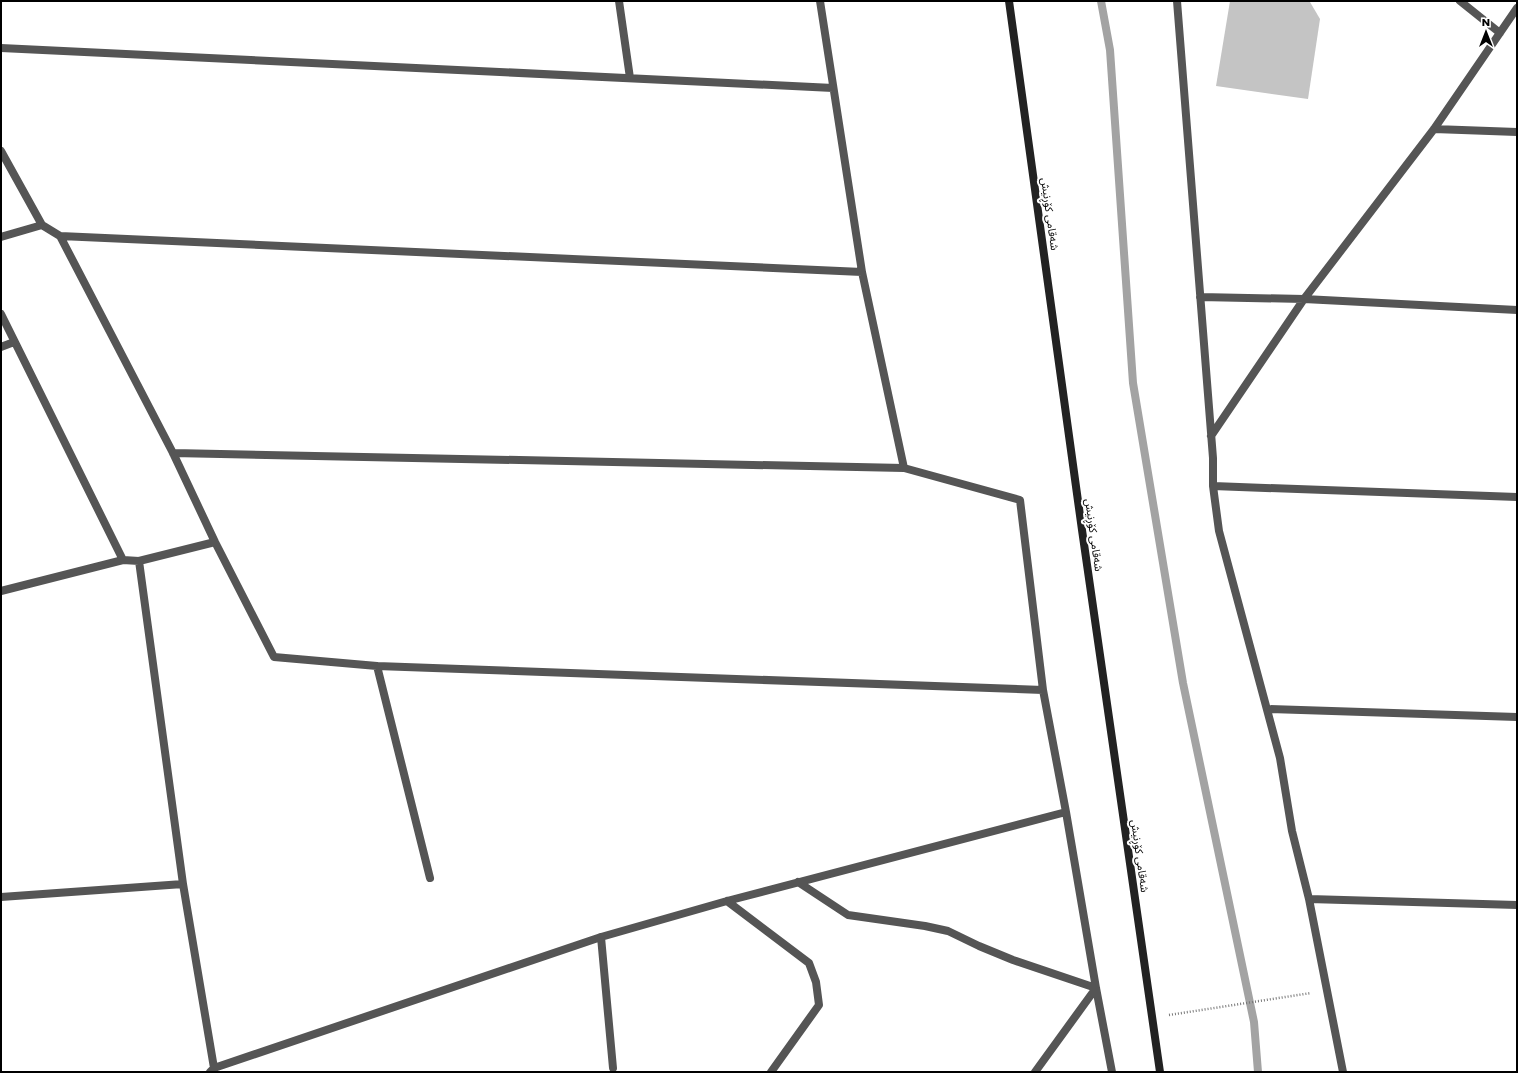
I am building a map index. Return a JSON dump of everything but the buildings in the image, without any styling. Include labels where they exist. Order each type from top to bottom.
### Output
[{"type":"main road","name":"شەقامی کۆڕنیش","points":[[1009,1],[1083,538],[1160,1072]]},
{"type":"street","points":[[619,1],[630,78]]},
{"type":"street","points":[[820,1],[862,272],[904,468]]},
{"type":"street","points":[[1177,1],[1211,436],[1213,486],[1219,531],[1280,758],[1292,831],[1309,899],[1343,1072]]},
{"type":"street","points":[[1460,1],[1500,33]]},
{"type":"street","points":[[1211,436],[1304,299],[1434,129],[1517,8]]},
{"type":"street","points":[[1,48],[833,88]]},
{"type":"street","points":[[1434,129],[1517,132]]},
{"type":"street","points":[[1,151],[42,225],[60,236],[862,272]]},
{"type":"street","points":[[1,237],[42,225]]},
{"type":"street","points":[[60,236],[173,452],[215,542],[274,657],[377,666],[1043,690]]},
{"type":"street","points":[[1200,297],[1304,299],[1517,310]]},
{"type":"street","points":[[1,314],[123,560]]},
{"type":"street","points":[[1,347],[14,342]]},
{"type":"street","points":[[173,452],[904,468],[1020,500],[1043,690],[1112,1072]]},
{"type":"street","points":[[1213,486],[1517,497]]},
{"type":"street","points":[[1,591],[123,560],[139,561],[215,542]]},
{"type":"street","points":[[139,561],[183,884],[212,1070],[601,938],[727,901],[1066,812]]},
{"type":"street","points":[[377,666],[430,878]]},
{"type":"street","points":[[1266,709],[1517,717]]},
{"type":"street","points":[[798,882],[848,915],[925,926],[948,931],[978,946],[1013,960],[1096,988]]},
{"type":"street","points":[[1,897],[183,884]]},
{"type":"street","points":[[1309,899],[1517,906]]},
{"type":"street","points":[[727,901],[809,963],[816,982],[819,1005],[771,1072]]},
{"type":"street","points":[[601,938],[613,1068]]},
{"type":"street","points":[[1035,1072],[1096,988]]},
{"type":"path","points":[[1152,1017],[1206,1010],[1327,990]]},
{"type":"waterway","points":[[1101,1],[1110,50],[1133,383],[1183,683],[1254,1022],[1258,1072]]}]
